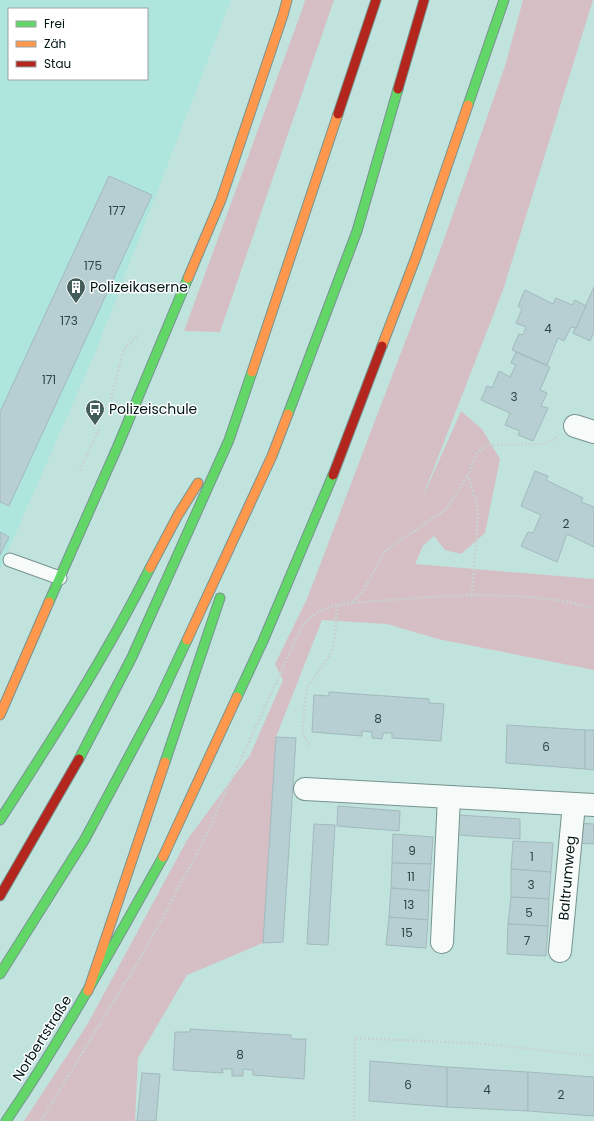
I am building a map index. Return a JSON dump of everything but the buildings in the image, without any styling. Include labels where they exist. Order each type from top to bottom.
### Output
[{"type":"main road","points":[[0,715],[117,448],[221,200],[287,0]]},
{"type":"main road","points":[[0,896],[86,747],[132,657],[229,440],[376,0]]},
{"type":"main road","points":[[0,974],[85,839],[156,707],[255,496],[272,456],[357,231],[424,0]]},
{"type":"main road","points":[[88,990],[166,852],[263,641],[343,450],[416,257],[504,0]]},
{"type":"main road","points":[[0,820],[107,647],[186,501],[229,440]]},
{"type":"main road","points":[[229,570],[255,496]]},
{"type":"main road","points":[[88,990],[222,593]]},
{"type":"main road","name":"Norbertstraße","points":[[6,1121],[88,990]]},
{"type":"street","name":"Baltrumweg","points":[[305,789],[584,805],[560,951]]},
{"type":"street","points":[[442,942],[449,797]]},
{"type":"lane","points":[[10,560],[60,578]]},
{"type":"path","points":[[352,603],[364,590],[385,551],[444,511],[468,476],[476,454],[488,445],[545,444],[585,429]]},
{"type":"path","points":[[468,476],[477,505],[478,515],[472,595]]},
{"type":"path","points":[[309,745],[302,730],[307,687],[332,651],[335,636],[337,605],[472,595],[539,598],[575,603],[594,608]]},
{"type":"path","points":[[354,1121],[355,1038],[486,1044],[594,1056]]},
{"type":"shaded area","points":[[0,0],[231,0],[95,353],[0,569]]},
{"type":"shaded area","points":[[305,0],[334,0],[220,332],[184,331],[302,10]]},
{"type":"shaded area","points":[[523,0],[593,0],[503,290],[421,501],[461,411],[482,429],[500,459],[485,533],[461,554],[445,550],[434,536],[423,546],[415,564],[594,579],[594,670],[438,639],[387,624],[322,620],[276,737],[263,943],[187,975],[138,1058],[135,1121],[24,1121],[87,1025],[187,840],[250,755],[283,680],[275,664],[307,599],[442,245],[505,66]]},
{"type":"traffic: fast","points":[[468,105],[504,0]]},
{"type":"traffic: fast","points":[[288,414],[357,231],[398,89]]},
{"type":"traffic: fast","points":[[49,602],[117,448],[188,278]]},
{"type":"traffic: fast","points":[[79,759],[132,657],[229,440],[252,372]]},
{"type":"traffic: fast","points":[[237,697],[263,641],[333,475]]},
{"type":"traffic: fast","points":[[0,820],[97,665],[150,568]]},
{"type":"traffic: fast","points":[[165,762],[220,598]]},
{"type":"traffic: fast","points":[[0,974],[85,839],[159,700],[187,640]]},
{"type":"traffic: fast","points":[[6,1121],[68,1024],[163,857]]},
{"type":"traffic: slow","points":[[188,278],[221,200],[287,0]]},
{"type":"traffic: slow","points":[[382,346],[416,257],[468,105]]},
{"type":"traffic: slow","points":[[252,372],[338,114]]},
{"type":"traffic: slow","points":[[187,640],[272,456],[288,414]]},
{"type":"traffic: slow","points":[[150,568],[178,515],[198,483]]},
{"type":"traffic: slow","points":[[0,715],[49,602]]},
{"type":"traffic: slow","points":[[163,857],[237,697]]},
{"type":"traffic: slow","points":[[88,991],[165,762]]},
{"type":"traffic: jam","points":[[338,114],[376,0]]},
{"type":"traffic: jam","points":[[398,89],[424,0]]},
{"type":"traffic: jam","points":[[333,475],[382,346]]},
{"type":"traffic: jam","points":[[0,896],[79,759]]},
{"type":"place","name":"Polizeikaserne","points":[[76,304]]},
{"type":"place","name":"Polizeischule","points":[[95,426]]}]
